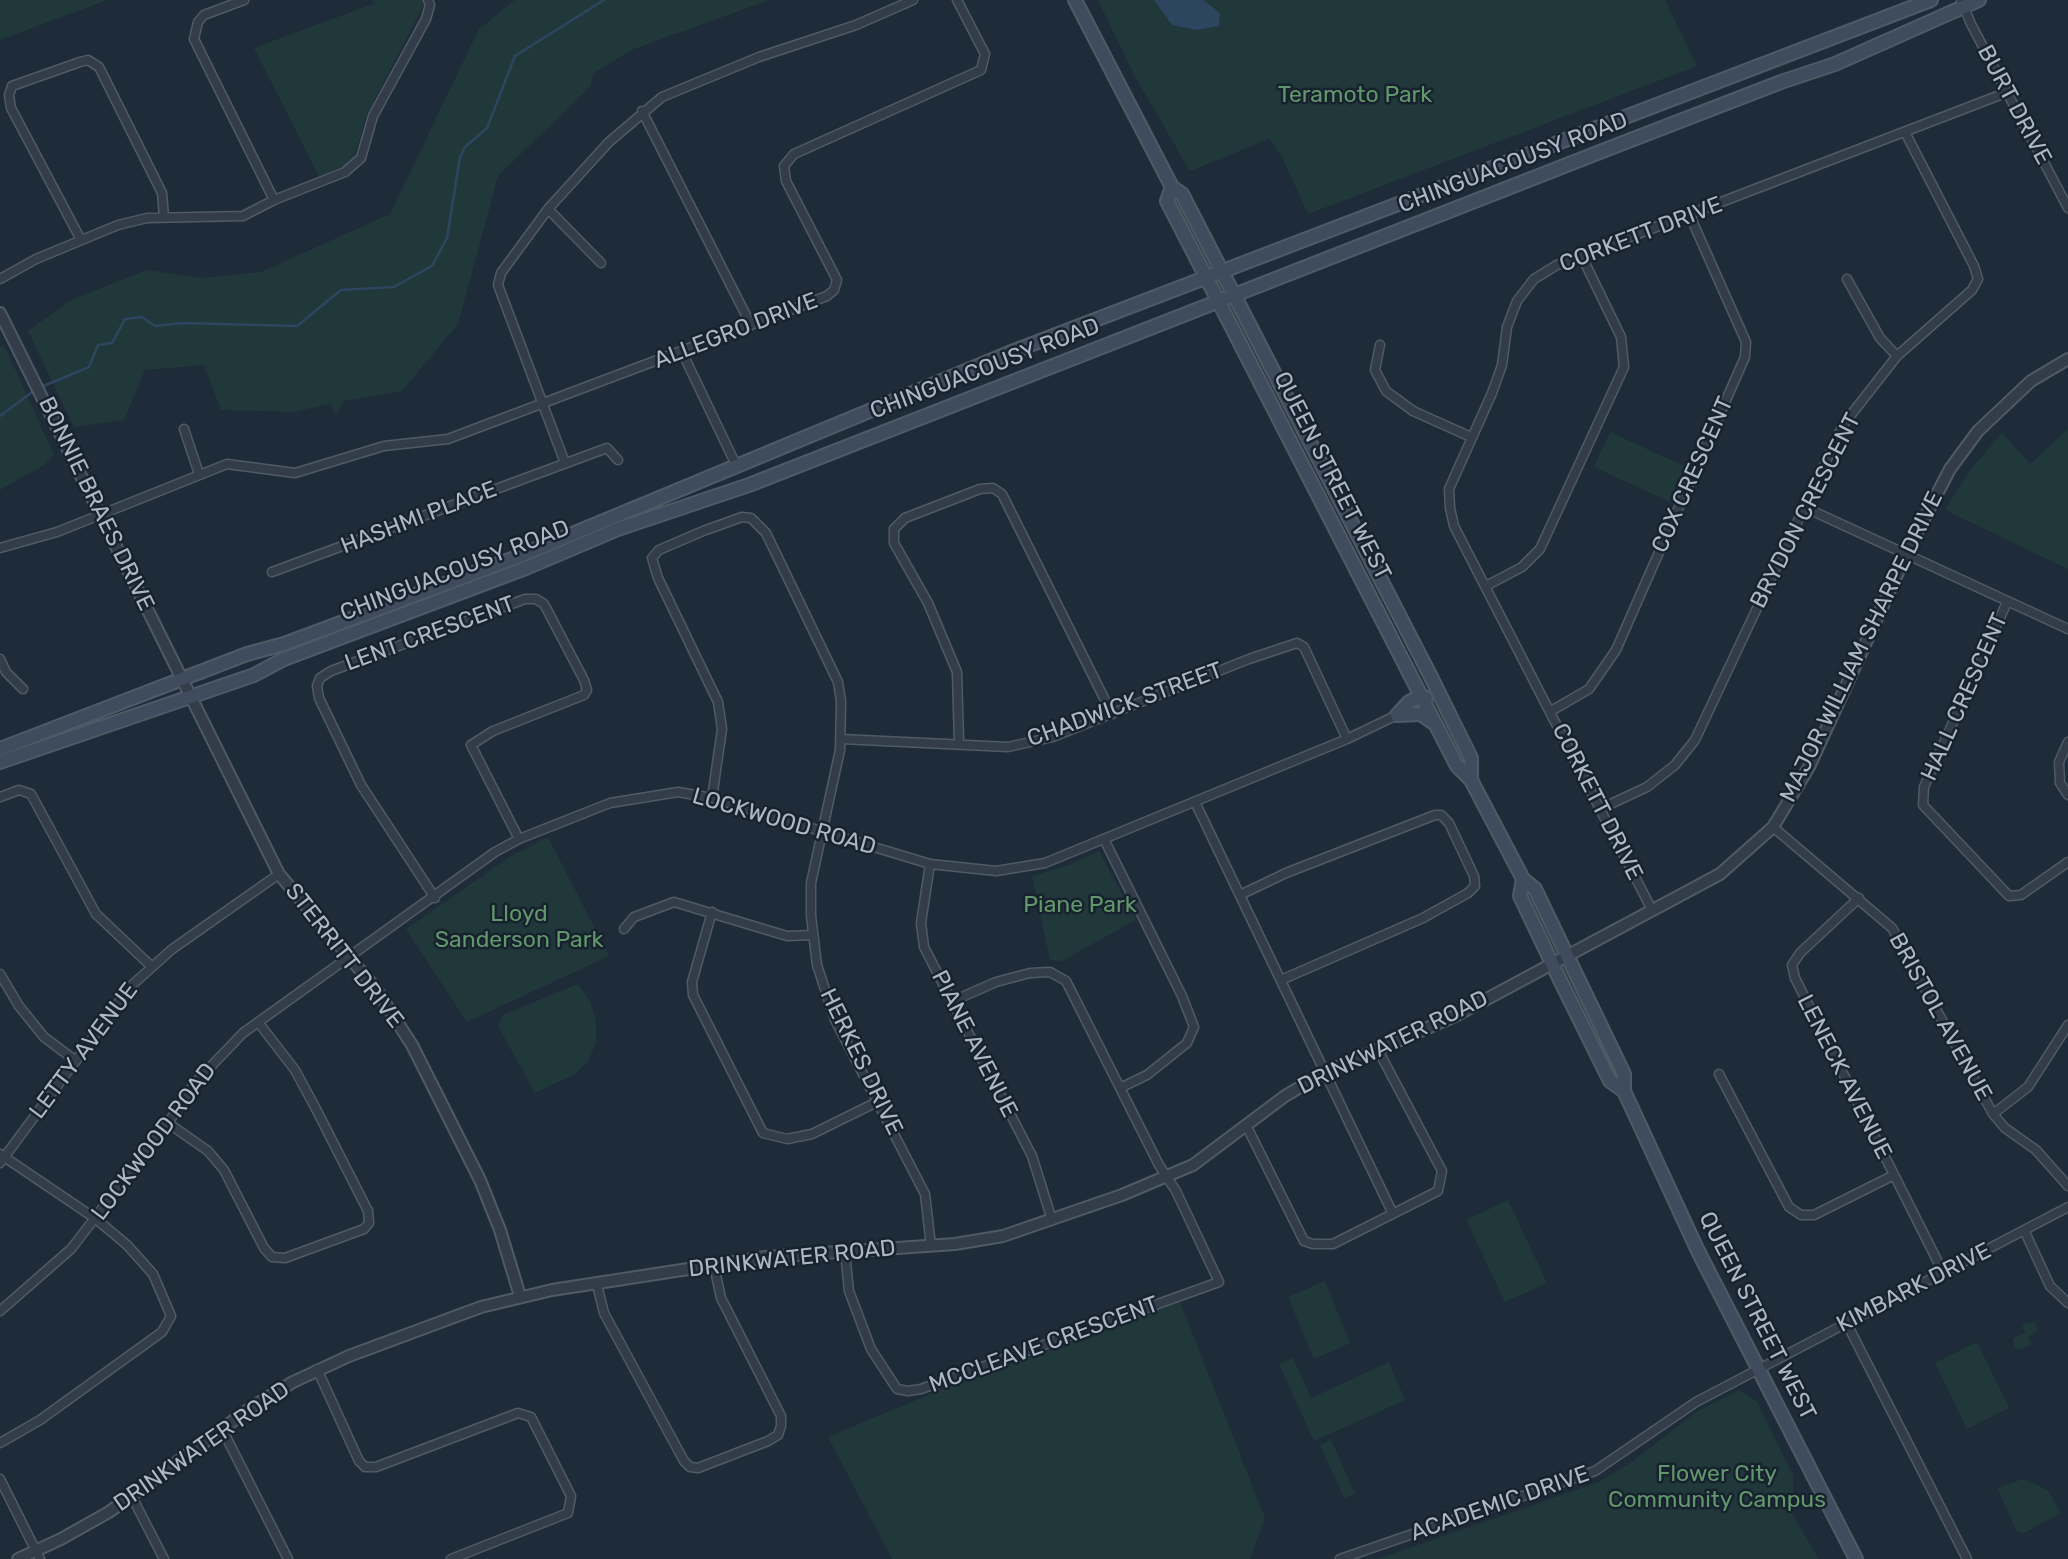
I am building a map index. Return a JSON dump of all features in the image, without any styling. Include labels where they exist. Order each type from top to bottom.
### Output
[{"type":"main road","name":"QUEEN STREET WEST","points":[[1075,0],[1172,187],[1182,194],[1222,270],[1471,758],[1471,780]]},
{"type":"main road","name":"CHINGUACOUSY ROAD","points":[[0,749],[517,557],[736,465],[1205,276],[1931,0]]},
{"type":"main road","name":"CHINGUACOUSY ROAD","points":[[0,762],[190,697],[526,568],[618,529],[749,485],[1781,82],[1835,64],[1963,3],[1979,0]]},
{"type":"main road","name":"QUEEN STREET WEST","points":[[1172,187],[1167,201],[1446,745],[1457,766],[1471,780],[1523,878],[1535,889],[1624,1074],[1624,1091],[1698,1251],[1856,1559]]},
{"type":"main road","points":[[1338,534],[1353,526]]},
{"type":"main road","points":[[1397,715],[1409,702],[1421,696],[1435,700],[1463,757],[1471,758]]},
{"type":"main road","points":[[1397,715],[1421,714],[1429,718],[1446,745]]},
{"type":"main road","name":"QUEEN STREET WEST","points":[[1523,878],[1520,897],[1610,1081],[1624,1091]]},
{"type":"street","points":[[244,0],[204,15],[195,30],[194,39],[274,200]]},
{"type":"street","points":[[0,279],[80,240],[130,221],[164,217],[234,218],[345,172],[357,163],[373,116],[426,19],[430,5],[428,0]]},
{"type":"street","points":[[565,463],[498,279],[548,209],[595,156],[642,111],[682,88],[759,57],[836,33],[913,0]]},
{"type":"street","name":"ALLEGRO DRIVE","points":[[0,548],[57,532],[199,474],[234,464],[284,473],[308,472],[384,446],[448,439],[827,296],[836,286],[835,274],[786,181],[784,166],[788,159],[981,70],[985,54],[957,0]]},
{"type":"street","name":"BURT DRIVE","points":[[1963,3],[2068,208]]},
{"type":"street","points":[[80,240],[11,108],[9,95],[12,86],[80,62],[88,60],[99,66],[162,193],[164,217]]},
{"type":"street","name":"CORKETT DRIVE","points":[[1652,910],[1602,808],[1454,526],[1450,508],[1449,489],[1502,365],[1507,327],[1517,301],[1534,279],[1557,265],[1906,134],[2008,92]]},
{"type":"street","points":[[642,111],[751,326]]},
{"type":"street","name":"BRYDON CRESCENT","points":[[1602,808],[1647,787],[1675,765],[1695,740],[1843,425],[1897,356],[1972,290],[1978,279],[1974,266],[1906,134]]},
{"type":"street","points":[[548,209],[601,263]]},
{"type":"street","name":"COX CRESCENT","points":[[1551,711],[1589,689],[1616,650],[1745,357],[1746,342],[1690,216]]},
{"type":"street","points":[[1486,586],[1522,567],[1540,548],[1624,367],[1621,337],[1582,257]]},
{"type":"street","points":[[1847,279],[1880,338],[1897,356]]},
{"type":"street","name":"BONNIE BRAES DRIVE","points":[[0,313],[21,350],[190,697]]},
{"type":"street","points":[[1380,345],[1375,370],[1386,391],[1413,411],[1471,437]]},
{"type":"street","points":[[682,352],[736,465]]},
{"type":"street","name":"MAJOR WILLIAM SHARPE DRIVE","points":[[1567,955],[1720,874],[1773,827],[1809,767],[1906,554],[1950,469],[1978,431],[2031,381],[2068,359]]},
{"type":"street","points":[[184,429],[199,474]]},
{"type":"street","name":"HASHMI PLACE","points":[[272,572],[607,448],[618,460]]},
{"type":"street","points":[[959,744],[957,673],[928,603],[894,543],[894,529],[905,518],[980,489],[993,488],[1002,494],[1112,714]]},
{"type":"street","points":[[1804,507],[2068,629]]},
{"type":"street","name":"HERKES DRIVE","points":[[712,798],[722,729],[718,702],[652,558],[659,550],[742,517],[759,523],[838,682],[841,739],[811,883],[817,965],[835,1020],[925,1194],[931,1246]]},
{"type":"street","name":"LENT CRESCENT","points":[[435,898],[361,786],[319,698],[317,686],[320,678],[331,671],[525,599],[536,599],[544,604],[584,680],[586,693],[582,698],[493,731],[471,745],[519,839]]},
{"type":"street","name":"HALL CRESCENT","points":[[2007,602],[1924,787],[1923,805],[2009,897],[2021,895],[2068,862]]},
{"type":"street","name":"CHADWICK STREET","points":[[841,739],[1008,747],[1054,737],[1249,659],[1297,643],[1304,647],[1348,739]]},
{"type":"street","points":[[0,659],[6,672],[23,689]]},
{"type":"street","name":"STERRITT DRIVE","points":[[190,697],[279,874],[305,909],[349,956],[390,1008],[453,1124],[489,1201],[520,1296]]},
{"type":"street","name":"LOCKWOOD ROAD","points":[[0,1311],[49,1271],[96,1219],[168,1124],[194,1084],[258,1022],[435,898],[495,852],[519,839],[621,801],[678,793],[712,798],[930,864],[996,871],[1045,863],[1348,739],[1397,715]]},
{"type":"street","points":[[2068,742],[2059,762],[2060,783],[2068,795]]},
{"type":"street","points":[[0,797],[19,790],[31,793],[96,914],[151,966]]},
{"type":"street","points":[[1195,802],[1393,1214]]},
{"type":"street","points":[[1240,895],[1286,873],[1427,816],[1441,815],[1446,818],[1464,855],[1475,881],[1468,893],[1423,918],[1281,980]]},
{"type":"street","name":"BRISTOL AVENUE","points":[[1773,827],[1892,928],[1993,1114],[2005,1128],[2036,1150],[2068,1186]]},
{"type":"street","points":[[1104,839],[1182,996],[1194,1027],[1191,1038],[1177,1051],[1147,1075],[1120,1088]]},
{"type":"street","name":"PIANE AVENUE","points":[[930,864],[921,923],[924,947],[1032,1156],[1052,1220]]},
{"type":"street","name":"LETTY AVENUE","points":[[2,1159],[107,1015],[151,966],[203,926],[279,874]]},
{"type":"street","name":"LENECK AVENUE","points":[[1859,898],[1800,953],[1792,965],[1795,978],[1943,1272]]},
{"type":"street","points":[[624,929],[635,917],[674,902],[787,936],[813,935]]},
{"type":"street","points":[[712,912],[692,982],[693,995],[763,1133],[788,1139],[812,1134],[879,1101]]},
{"type":"street","name":"DRINKWATER ROAD","points":[[18,1559],[38,1555],[85,1526],[271,1394],[317,1369],[481,1307],[520,1296],[766,1257],[931,1246],[1003,1236],[1052,1220],[1166,1176],[1202,1159],[1246,1125],[1324,1073],[1455,1016],[1567,955]]},
{"type":"street","points":[[0,974],[19,1006],[44,1037],[76,1061]]},
{"type":"street","points":[[953,1001],[996,982],[1030,974],[1056,974],[1066,981],[1166,1176]]},
{"type":"street","points":[[168,1124],[208,1150],[223,1170],[264,1248],[272,1257],[285,1258],[364,1229],[369,1223],[368,1211],[322,1120],[295,1070],[258,1022]]},
{"type":"street","points":[[1993,1114],[2028,1087],[2068,1025]]},
{"type":"street","points":[[1246,1125],[1304,1241],[1333,1244],[1438,1191],[1443,1171],[1377,1048]]},
{"type":"street","points":[[1719,1074],[1789,1207],[1801,1215],[1814,1215],[1894,1175]]},
{"type":"street","points":[[0,1443],[27,1429],[73,1396],[162,1332],[170,1321],[169,1308],[153,1274],[127,1245],[96,1219],[2,1159]]},
{"type":"street","name":"MCCLEAVE CRESCENT","points":[[845,1252],[849,1291],[871,1349],[898,1389],[921,1389],[1219,1282],[1166,1176]]},
{"type":"street","name":"KIMBARK DRIVE","points":[[1759,1368],[2068,1207]]},
{"type":"street","points":[[2025,1231],[2050,1286],[2068,1303]]},
{"type":"street","points":[[597,1285],[604,1312],[684,1461],[690,1467],[698,1468],[778,1436],[781,1426],[777,1406],[722,1298],[714,1266]]},
{"type":"street","points":[[1846,1322],[1968,1559]]},
{"type":"street","name":"ACADEMIC DRIVE","points":[[1340,1559],[1595,1471],[1624,1454],[1680,1411],[1759,1368]]},
{"type":"street","points":[[317,1369],[359,1461],[365,1467],[376,1467],[518,1413],[531,1417],[571,1496],[568,1513],[451,1559]]},
{"type":"street","points":[[222,1429],[288,1559]]},
{"type":"street","points":[[0,1479],[38,1555]]},
{"type":"street","points":[[131,1495],[164,1559]]},
{"type":"green space","points":[[0,0],[107,0],[0,40]]},
{"type":"green space","points":[[372,0],[422,0],[423,7],[366,116],[355,155],[346,165],[319,176],[254,48],[373,4]]},
{"type":"green space","points":[[515,0],[769,0],[631,50],[594,73],[590,87],[498,176],[458,324],[402,391],[344,401],[336,415],[330,404],[292,412],[221,410],[204,365],[145,370],[124,420],[74,427],[28,331],[73,299],[147,270],[202,278],[261,272],[390,214],[479,29]]},
{"type":"green space","name":"Teramoto Park","points":[[1098,0],[1665,0],[1697,66],[1308,214],[1282,157],[1269,139],[1190,171],[1134,75]]},
{"type":"green space","points":[[4,345],[54,455],[44,465],[0,490],[0,347]]},
{"type":"green space","points":[[2068,429],[2068,569],[1945,510],[1969,471],[2002,433],[2030,464]]},
{"type":"green space","points":[[1610,432],[1686,467],[1670,502],[1594,467]]},
{"type":"green space","name":"Lloyd Sanderson Park","points":[[548,837],[609,956],[467,1022],[406,929],[511,856]]},
{"type":"green space","name":"Piane Park","points":[[1099,851],[1136,920],[1062,961],[1050,960],[1032,876],[1069,865]]},
{"type":"green space","points":[[578,984],[590,1001],[596,1021],[596,1042],[588,1062],[575,1074],[535,1093],[498,1026],[503,1015]]},
{"type":"green space","points":[[1508,1200],[1547,1283],[1505,1302],[1466,1220]]},
{"type":"green space","points":[[1325,1281],[1350,1343],[1314,1359],[1288,1297]]},
{"type":"green space","points":[[1180,1302],[1265,1518],[1250,1559],[892,1559],[828,1437],[940,1390]]},
{"type":"green space","points":[[2034,1322],[2038,1330],[2028,1337],[2031,1342],[2028,1346],[2018,1350],[2014,1346],[2013,1338],[2025,1333],[2022,1324]]},
{"type":"green space","points":[[1977,1342],[2009,1408],[1967,1429],[1935,1363]]},
{"type":"green space","points":[[1293,1358],[1311,1398],[1389,1362],[1405,1400],[1314,1441],[1279,1364]]},
{"type":"green space","name":"Flower City Community Campus","points":[[1739,1390],[1757,1402],[1793,1475],[1793,1516],[1819,1559],[1377,1559],[1597,1483],[1633,1461],[1696,1412]]},
{"type":"green space","points":[[1331,1440],[1355,1494],[1344,1498],[1320,1445]]},
{"type":"green space","points":[[2023,1479],[2048,1490],[2061,1513],[2024,1533],[2017,1532],[1997,1488]]},
{"type":"water","points":[[1154,0],[1203,0],[1220,13],[1219,26],[1197,30],[1172,25]]},
{"type":"waterway","points":[[41,387],[89,367],[98,345],[112,343],[125,319],[142,317],[155,326],[183,323],[297,326],[341,290],[394,287],[432,266],[447,238],[460,157],[465,147],[487,128],[515,56],[604,0]]},
{"type":"waterway","points":[[0,416],[35,390]]}]
